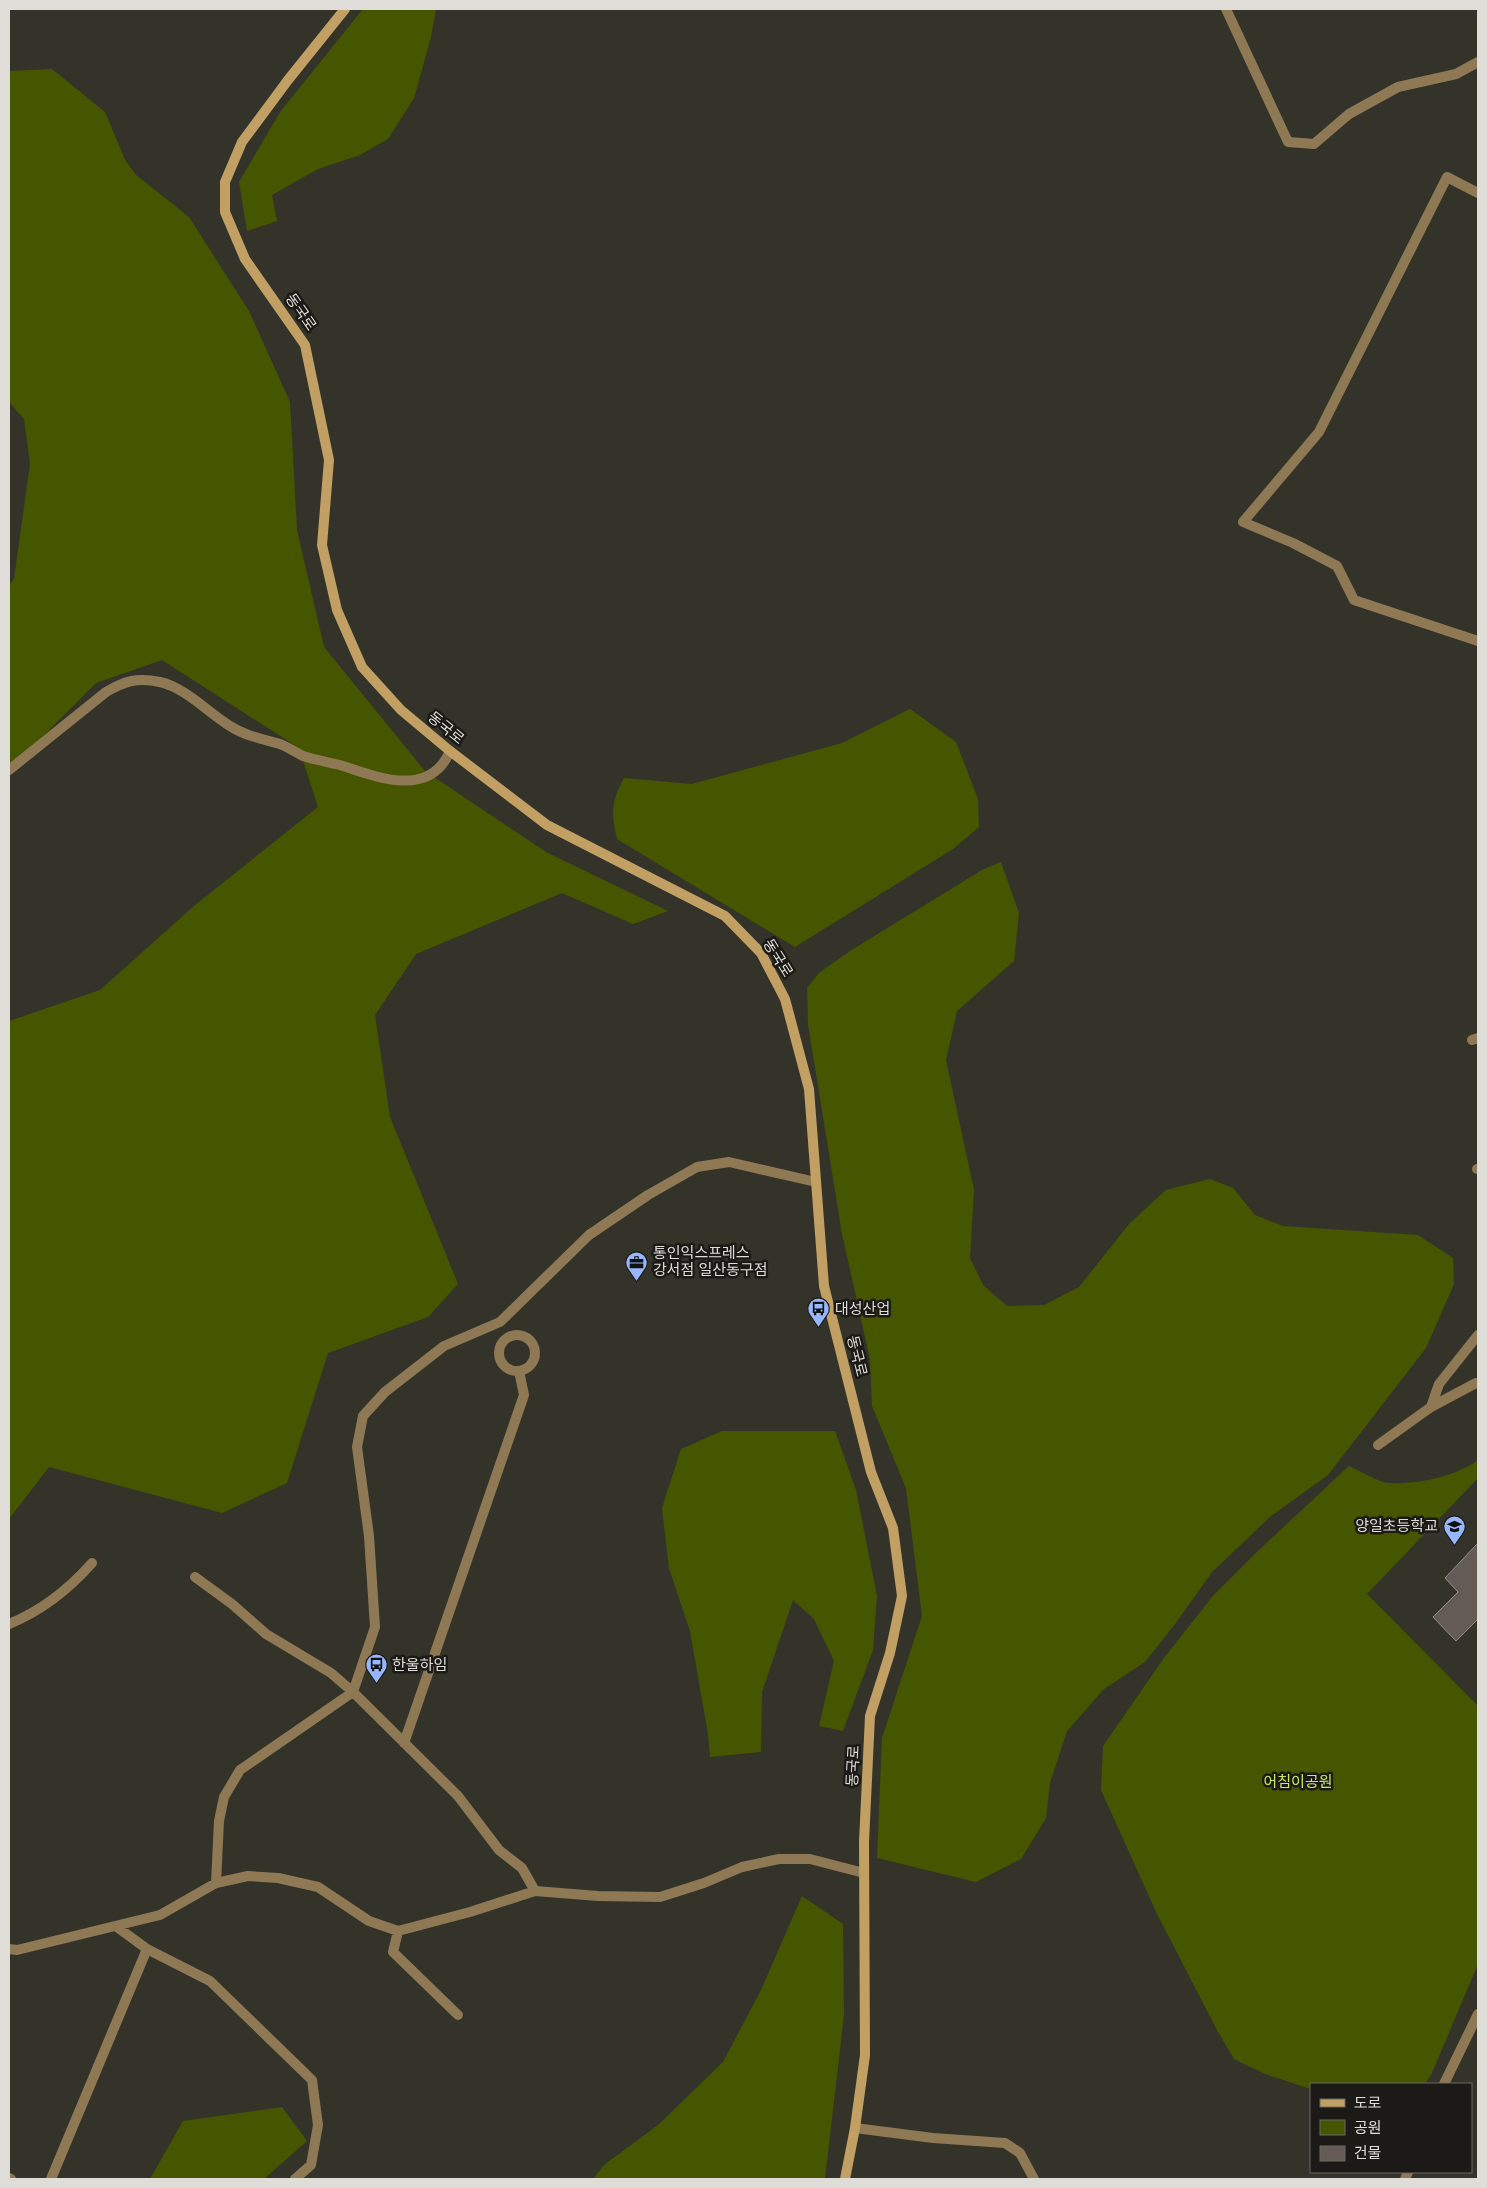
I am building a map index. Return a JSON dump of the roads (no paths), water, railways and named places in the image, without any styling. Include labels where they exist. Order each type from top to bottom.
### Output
[{"type":"street","name":"동국로","points":[[345,9],[288,80],[242,142],[226,182],[225,212],[245,259],[305,345],[329,460],[322,545],[336,610],[362,667],[401,710],[450,750],[547,825],[725,916],[761,953],[785,999],[809,1089],[824,1286],[872,1472],[893,1528],[902,1596],[890,1652],[870,1716],[864,1873],[865,2055],[856,2128],[845,2179]]},
{"type":"street","points":[[1226,9],[1288,142],[1314,144],[1349,114],[1398,87],[1456,74],[1478,62]]},
{"type":"street","points":[[1478,193],[1447,177],[1319,432],[1243,522],[1294,543],[1337,566],[1354,600],[1478,641]]},
{"type":"street","points":[[9,770],[106,692],[124,681],[143,680],[160,682],[173,687],[231,727],[247,734],[280,744],[304,756],[391,781],[408,781],[432,773],[442,764],[450,750]]},
{"type":"street","points":[[216,1883],[219,1821],[224,1797],[240,1770],[353,1692],[374,1626],[369,1536],[357,1447],[363,1416],[385,1392],[444,1346],[500,1322],[588,1235],[648,1195],[697,1167],[729,1162],[816,1182]]},
{"type":"street","points":[[500,1322],[509,1337]]},
{"type":"street","points":[[520,1335],[526,1337],[534,1345],[535,1356],[533,1362],[525,1370],[519,1371],[507,1368],[500,1358],[500,1346],[509,1337],[520,1335]]},
{"type":"street","points":[[1431,1407],[1439,1384],[1478,1335]]},
{"type":"street","points":[[404,1743],[524,1394],[519,1371]]},
{"type":"street","points":[[1378,1445],[1431,1407],[1476,1383]]},
{"type":"street","points":[[9,1624],[30,1616],[75,1582],[92,1563]]},
{"type":"street","points":[[195,1577],[232,1604],[266,1634],[331,1673],[353,1692],[458,1796],[499,1850],[522,1868],[535,1891]]},
{"type":"street","points":[[9,1949],[17,1950],[160,1915],[216,1883],[248,1876],[278,1878],[318,1887],[369,1921],[398,1931],[470,1912],[535,1891],[598,1896],[660,1897],[704,1883],[742,1867],[778,1859],[810,1859],[864,1873]]},
{"type":"street","points":[[117,1927],[147,1949],[210,1981],[312,2080],[318,2125],[311,2165],[295,2179]]},
{"type":"street","points":[[398,1931],[393,1952],[458,2015]]},
{"type":"street","points":[[50,2179],[147,1949]]},
{"type":"street","points":[[1444,2083],[1478,2014]]},
{"type":"street","points":[[856,2128],[933,2138],[1005,2144],[1020,2153],[1034,2179]]},
{"type":"place","name":"통인익스프레스 강서점 일산동구점","points":[[637,1281]]},
{"type":"place","name":"대성산업","points":[[819,1328]]},
{"type":"place","name":"양일초등학교","points":[[1454,1545]]},
{"type":"place","name":"한울하임","points":[[376,1684]]},
{"type":"park label","name":"어침이공원","points":[[1298,1782]]}]
